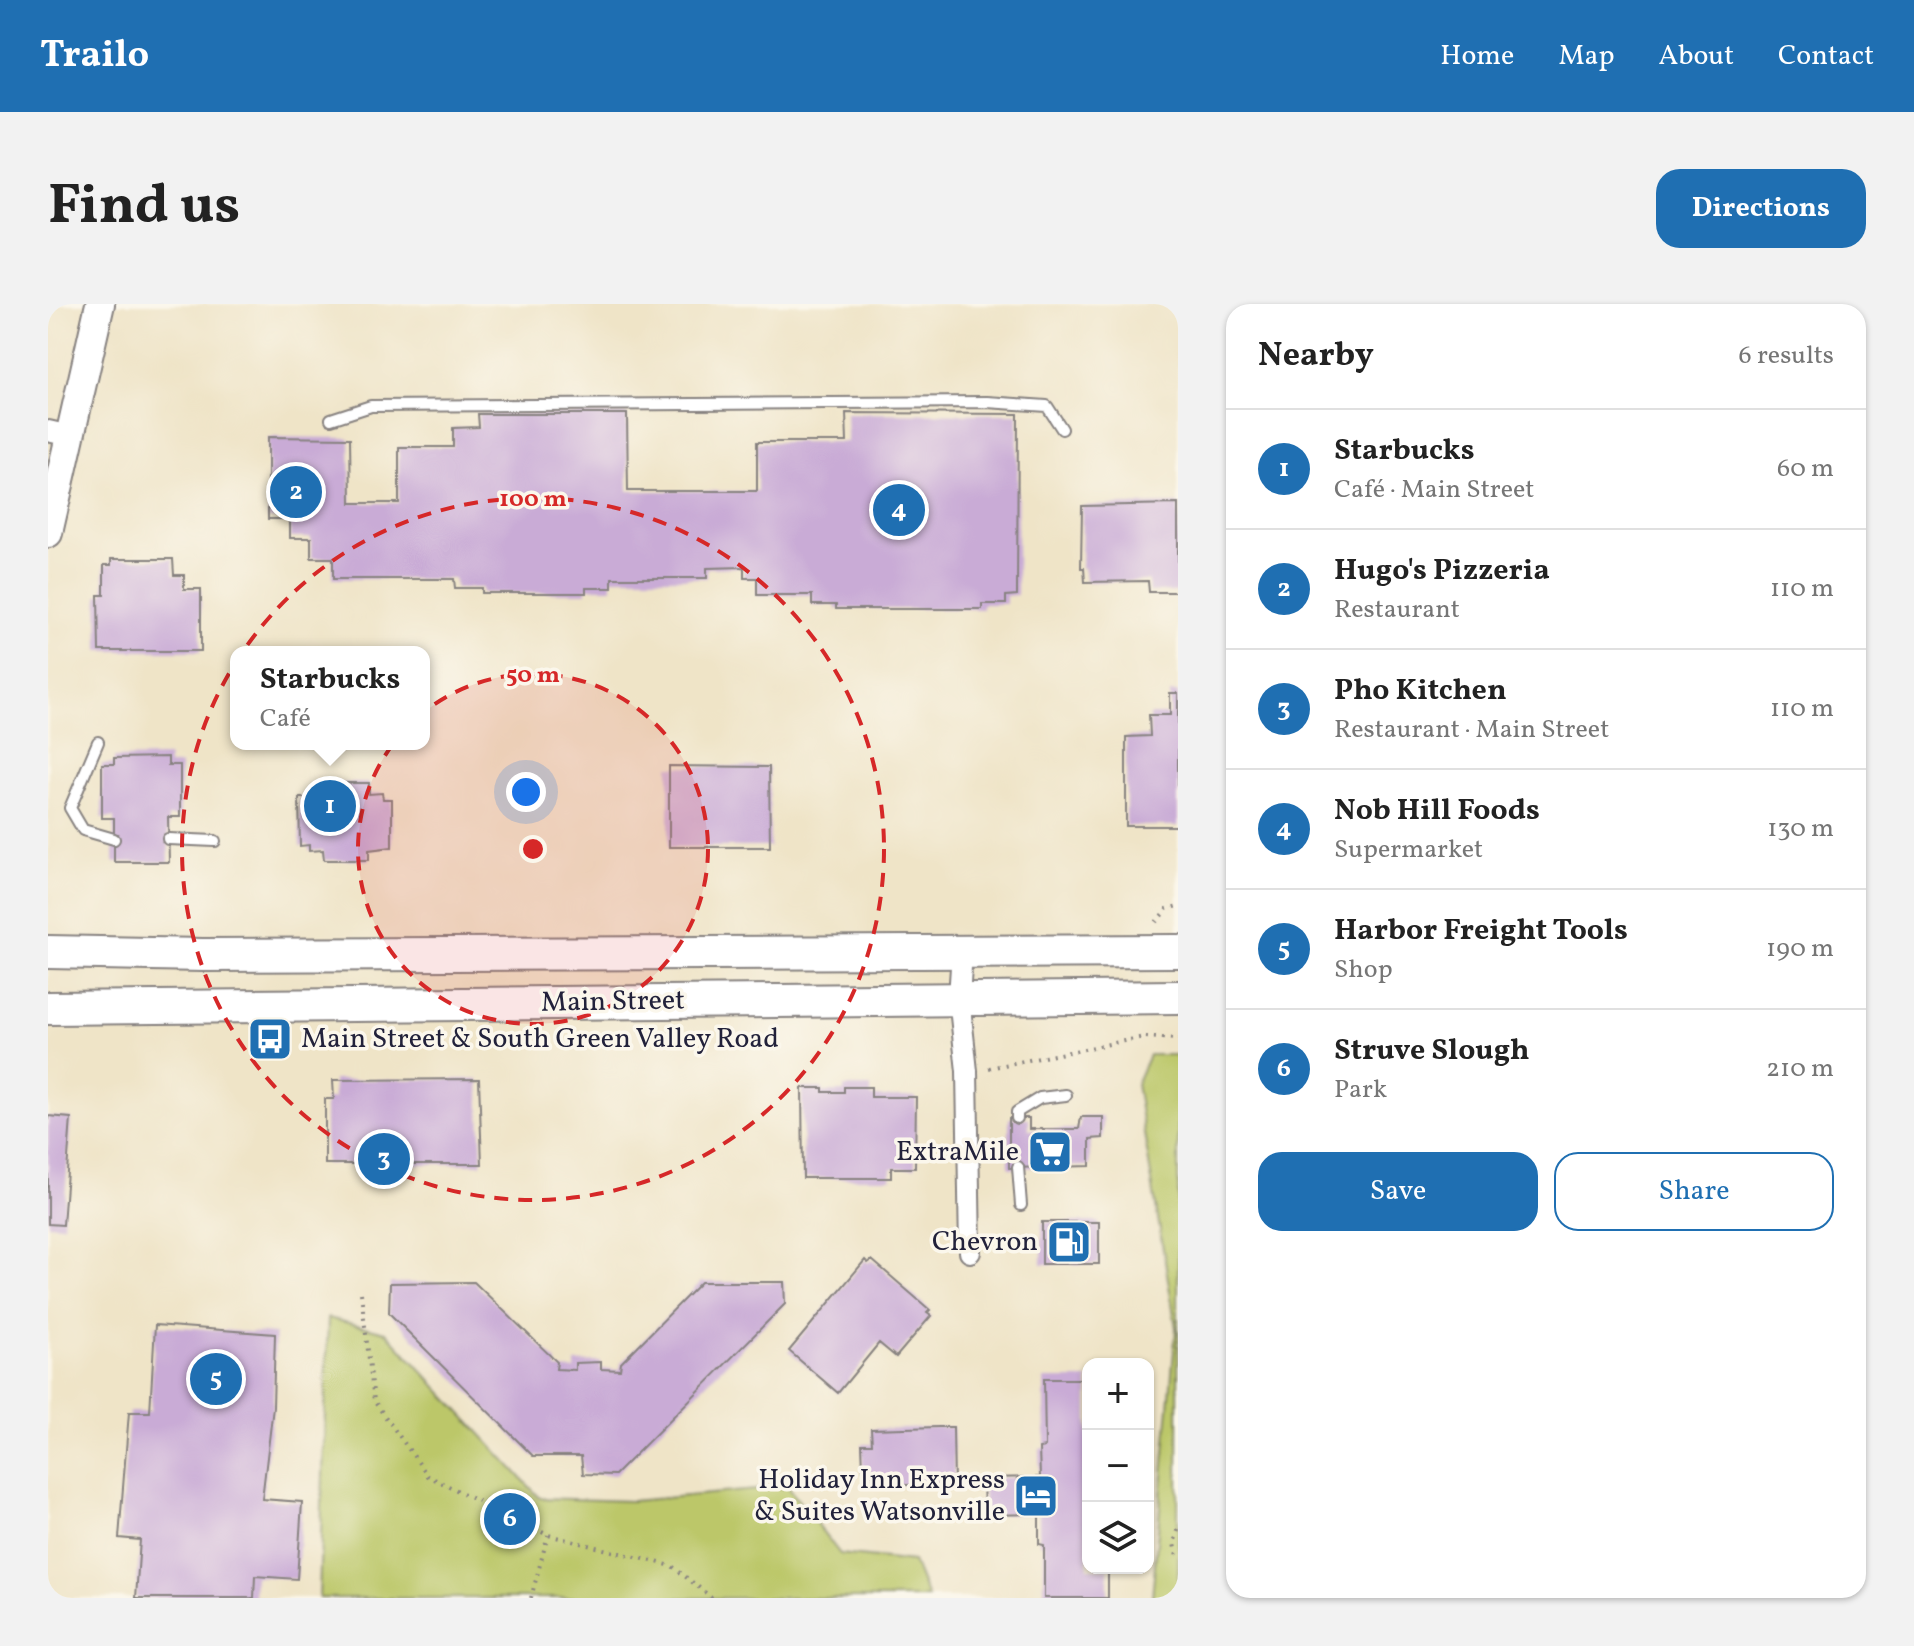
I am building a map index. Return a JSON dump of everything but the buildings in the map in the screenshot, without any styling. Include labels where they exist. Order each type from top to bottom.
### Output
[{"type":"main road","points":[[48,533],[59,433],[100,304]]},
{"type":"main road","name":"Main Street","points":[[48,952],[203,955],[1178,951]]},
{"type":"main road","name":"Main Street","points":[[48,1008],[1178,997]]},
{"type":"street","points":[[962,951],[959,998],[967,1071],[970,1252]]},
{"type":"lane","points":[[331,419],[371,406],[987,402],[1047,406],[1062,429]]},
{"type":"lane","points":[[98,742],[70,808],[83,830],[114,839]]},
{"type":"lane","points":[[168,839],[215,841]]},
{"type":"lane","points":[[1017,1118],[1017,1112],[1040,1098],[1066,1095]]},
{"type":"lane","points":[[1018,1167],[1021,1205]]},
{"type":"path","points":[[1156,922],[1167,909],[1178,906]]},
{"type":"path","points":[[1013,1065],[1064,1051],[1144,1037],[1178,1039]]},
{"type":"path","points":[[361,1293],[374,1401],[428,1476],[548,1535],[672,1566],[712,1598]]},
{"type":"path","points":[[1178,1530],[1174,1544],[1178,1561]]},
{"type":"path","points":[[531,1598],[548,1535]]},
{"type":"green space","points":[[1149,1055],[1178,1055],[1178,1598],[1152,1598],[1176,1328],[1136,1084]]},
{"type":"green space","points":[[328,1318],[386,1332],[540,1498],[631,1501],[788,1487],[840,1554],[913,1562],[928,1598],[319,1598]]},
{"type":"place","name":"Hugo's Pizzeria","points":[[296,492]]},
{"type":"place","name":"Nob Hill Foods","points":[[899,510]]},
{"type":"place","name":"Starbucks","points":[[330,806]]},
{"type":"place","name":"Main Street & South Green Valley Road","points":[[270,1039]]},
{"type":"place","name":"ExtraMile","points":[[1050,1152]]},
{"type":"place","name":"Pho Kitchen","points":[[384,1159]]},
{"type":"place","name":"Chevron","points":[[1069,1242]]},
{"type":"place","name":"Harbor Freight Tools","points":[[216,1379]]},
{"type":"place","name":"Holiday Inn Express & Suites Watsonville","points":[[1036,1496]]},
{"type":"place","name":"Struve Slough","points":[[510,1519]]}]
